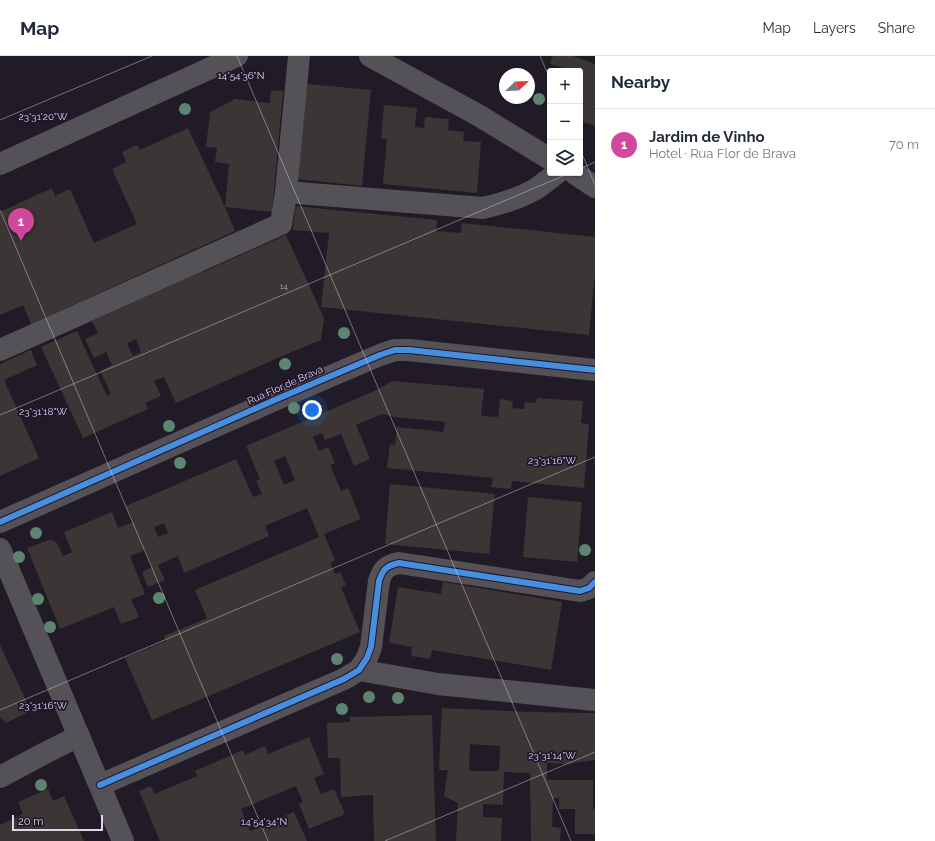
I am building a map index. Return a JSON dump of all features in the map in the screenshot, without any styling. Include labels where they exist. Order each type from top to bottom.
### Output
[{"type":"street","points":[[0,164],[237,56]]},
{"type":"street","points":[[0,350],[281,224],[286,192],[299,56]]},
{"type":"street","points":[[370,56],[478,114],[547,156]]},
{"type":"street","points":[[286,192],[483,208],[501,204],[534,190],[553,176]]},
{"type":"street","points":[[578,176],[595,187]]},
{"type":"street","name":"Rua Flor de Brava","points":[[0,522],[277,399],[394,350],[409,350],[595,370]]},
{"type":"street","points":[[0,549],[123,841]]},
{"type":"street","points":[[100,785],[344,679],[359,670],[367,658],[371,647],[379,581],[382,572],[389,565],[399,563],[580,591],[589,588],[595,582]]},
{"type":"street","points":[[359,670],[438,684],[595,700]]},
{"type":"street","points":[[0,777],[79,736]]},
{"type":"building","points":[[553,56],[573,56],[595,64],[595,126],[583,122],[583,68],[564,68],[550,64]]},
{"type":"building","points":[[307,84],[371,90],[362,186],[298,179]]},
{"type":"building","points":[[271,90],[283,91],[272,212],[225,207],[229,164],[215,162],[217,148],[206,147],[210,112],[235,99],[270,103]]},
{"type":"building","points":[[384,105],[417,108],[415,127],[424,128],[425,117],[449,119],[448,130],[464,132],[463,141],[481,142],[477,193],[383,184],[387,139],[381,139]]},
{"type":"building","points":[[188,128],[235,231],[31,324],[23,305],[0,315],[0,212],[52,188],[55,196],[70,189],[94,243],[137,224],[112,169],[126,162],[122,152],[137,145],[140,150]]},
{"type":"building","points":[[295,206],[437,220],[436,231],[461,233],[462,223],[595,237],[595,273],[589,335],[321,307],[329,233],[293,230]]},
{"type":"building","points":[[286,235],[324,318],[321,340],[176,403],[164,377],[154,381],[161,396],[145,403],[148,409],[83,438],[41,347],[77,331],[107,396],[111,394],[100,371],[112,365],[106,352],[94,358],[85,339],[98,333],[92,321]],"holes":[[[136,339],[141,352],[133,356],[127,343]]]},
{"type":"building","points":[[31,350],[37,365],[4,380],[39,458],[0,476],[0,364]]},
{"type":"building","points":[[393,381],[484,389],[481,416],[498,417],[500,399],[513,401],[512,408],[524,409],[525,402],[536,403],[537,398],[583,401],[581,423],[589,424],[584,488],[512,481],[511,489],[491,487],[493,478],[387,468],[390,444],[395,445],[397,427],[443,432],[445,422],[395,417],[382,414],[356,425],[370,459],[354,466],[341,434],[325,440],[322,433],[313,437],[319,451],[328,447],[335,463],[330,465],[341,491],[348,488],[361,519],[324,534],[335,560],[330,563],[335,574],[340,572],[346,585],[341,587],[360,632],[152,720],[125,658],[166,641],[164,636],[208,618],[195,590],[319,537],[307,508],[265,526],[269,536],[184,573],[178,556],[158,565],[165,580],[148,587],[142,572],[152,567],[145,550],[130,556],[145,594],[131,599],[139,617],[121,624],[114,607],[60,629],[27,548],[52,540],[57,543],[63,556],[72,552],[64,532],[112,512],[118,528],[133,522],[126,506],[236,459],[253,497],[262,494],[256,481],[260,479],[246,446],[372,392]],"holes":[[[285,456],[295,480],[284,485],[274,461]],[[164,523],[168,533],[158,537],[154,527]]]},
{"type":"building","points":[[390,484],[495,494],[489,554],[385,544]]},
{"type":"building","points":[[528,497],[582,502],[577,562],[523,557]]},
{"type":"building","points":[[443,582],[562,602],[551,670],[432,650],[430,659],[411,656],[412,647],[389,643],[398,587],[441,594]]},
{"type":"building","points":[[0,645],[31,711],[6,723],[0,717]]},
{"type":"building","points":[[442,708],[595,713],[595,760],[566,764],[547,763],[547,780],[593,780],[595,834],[575,834],[575,809],[559,809],[559,798],[553,798],[552,827],[561,828],[560,841],[531,841],[530,773],[504,772],[503,805],[483,804],[483,817],[502,818],[501,841],[456,841],[458,803],[444,796],[448,770],[439,770]],"holes":[[[470,744],[500,746],[499,771],[469,771]]]},
{"type":"building","points":[[432,715],[436,841],[374,841],[373,795],[341,797],[340,758],[328,758],[327,723],[350,722],[350,717]]},
{"type":"building","points":[[309,737],[324,774],[314,778],[321,794],[334,789],[345,814],[309,829],[299,804],[303,802],[296,786],[241,809],[250,831],[294,812],[307,841],[160,841],[139,791],[151,786],[154,794],[197,776],[195,771],[243,750],[245,755],[265,746],[268,754]]},
{"type":"building","points":[[48,789],[53,801],[64,796],[84,841],[0,841],[0,825],[23,814],[18,802]]},
{"type":"cycle path","points":[[0,522],[277,399],[395,350],[409,350],[595,370]]},
{"type":"cycle path","points":[[100,785],[344,679],[359,670],[367,658],[371,647],[379,581],[384,571],[391,565],[399,563],[580,591],[589,588],[595,582]]},
{"type":"place","name":"Jardim de Vinho","points":[[21,241]]}]
